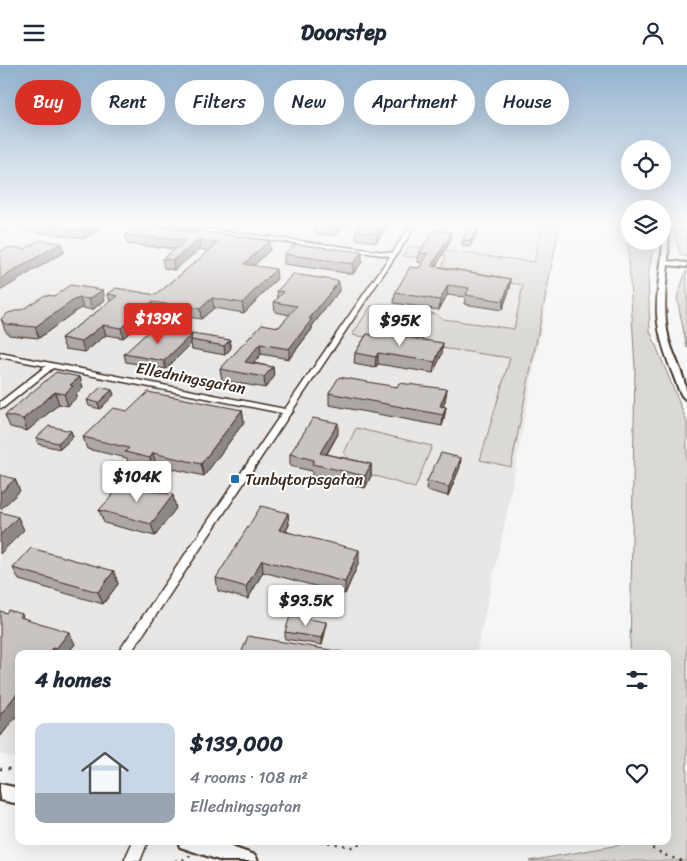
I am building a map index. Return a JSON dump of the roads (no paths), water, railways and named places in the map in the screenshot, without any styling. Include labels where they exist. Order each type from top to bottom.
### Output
[{"type":"street","points":[[126,650],[390,261]]},
{"type":"street","points":[[665,261],[661,316],[669,354],[687,397]]},
{"type":"street","points":[[671,261],[687,264]]},
{"type":"street","name":"Elledningsgatan","points":[[0,355],[289,412]]},
{"type":"street","points":[[0,406],[52,365]]},
{"type":"street","points":[[0,792],[15,795]]},
{"type":"street","points":[[132,861],[139,845]]},
{"type":"street","points":[[199,845],[249,861]]},
{"type":"place","name":"Tunbytorpsgatan","points":[[235,479]]}]
